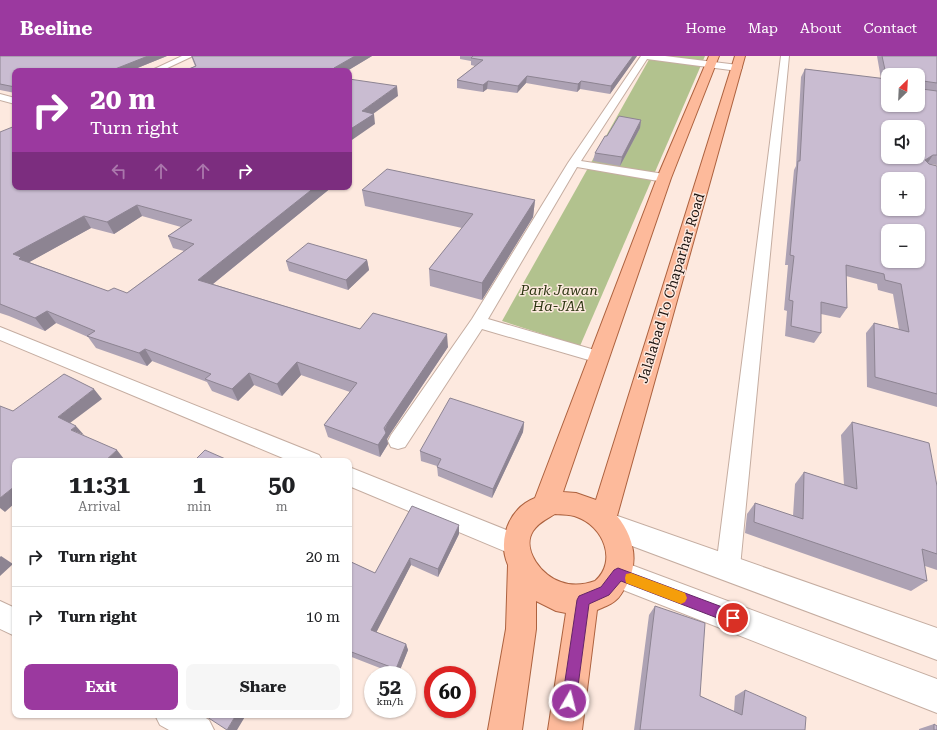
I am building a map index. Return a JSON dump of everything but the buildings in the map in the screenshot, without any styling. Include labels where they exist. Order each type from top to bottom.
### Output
[{"type":"main road","points":[[545,507],[664,178],[713,60]]},
{"type":"main road","name":"Jalalabad To Chaparhar Road","points":[[606,522],[739,62]]},
{"type":"main road","points":[[505,730],[521,630],[518,556],[521,525],[535,510],[555,503],[577,505],[598,515],[606,522],[621,552],[618,574],[605,591],[583,600],[558,598],[536,586],[518,556]]},
{"type":"main road","points":[[565,730],[583,600]]},
{"type":"street","points":[[161,68],[189,56]]},
{"type":"street","points":[[398,441],[478,322],[574,162],[645,56],[739,62]]},
{"type":"street","points":[[728,567],[785,56]]},
{"type":"street","points":[[0,97],[12,99]]},
{"type":"street","points":[[574,162],[664,178]]},
{"type":"street","points":[[478,322],[599,357]]},
{"type":"street","points":[[0,333],[305,458]]},
{"type":"street","points":[[352,477],[518,556]]},
{"type":"street","points":[[606,522],[937,644]]},
{"type":"street","points":[[618,574],[937,696]]},
{"type":"street","points":[[0,614],[12,621]]},
{"type":"street","points":[[176,718],[199,730]]},
{"type":"green space","name":"Park Jawan Ha-JAA","points":[[651,56],[705,56],[580,346],[502,321]]},
{"type":"slow traffic","points":[[631,578],[681,598]]},
{"type":"route","points":[[569,701],[583,600],[605,591],[618,574],[733,618]]}]
